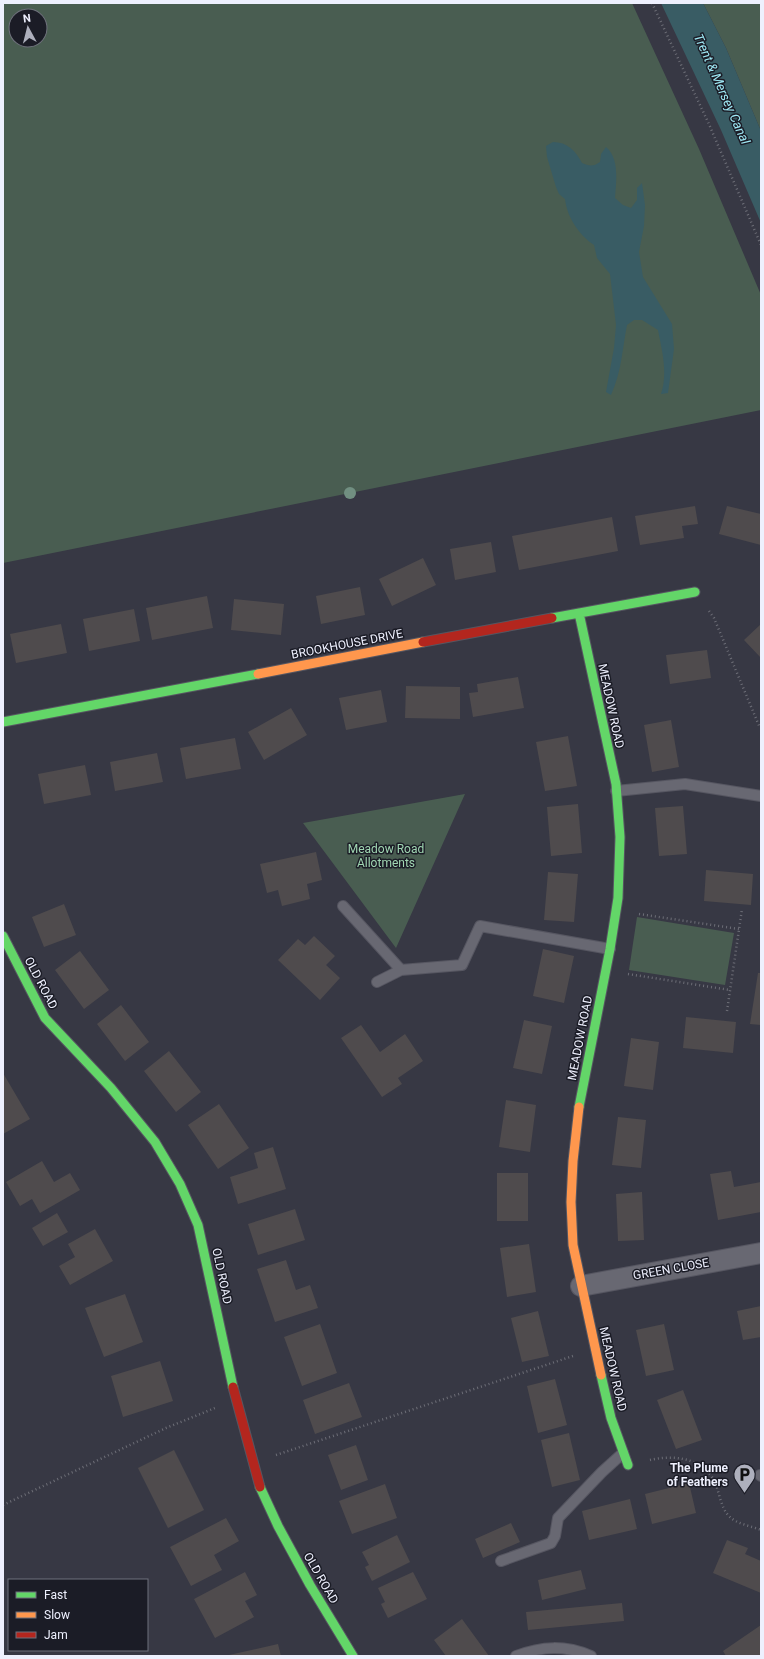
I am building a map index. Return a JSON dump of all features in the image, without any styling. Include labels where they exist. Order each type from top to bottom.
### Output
[{"type":"street","name":"BROOKHOUSE DRIVE","points":[[3,722],[695,592]]},
{"type":"street","name":"MEADOW ROAD","points":[[578,613],[616,791],[620,837],[616,911],[578,1114],[573,1161],[571,1202],[573,1245],[611,1418],[628,1465]]},
{"type":"street","name":"OLD ROAD","points":[[3,936],[45,1018],[111,1088],[155,1142],[180,1184],[198,1225],[236,1400],[260,1489],[310,1585],[353,1656]]},
{"type":"street","name":"GREEN CLOSE","points":[[581,1286],[761,1253]]},
{"type":"lane","points":[[616,791],[685,784],[761,796]]},
{"type":"lane","points":[[343,906],[401,970]]},
{"type":"lane","points":[[377,982],[401,970],[462,965],[480,926],[610,948]]},
{"type":"lane","points":[[501,1561],[551,1542],[555,1536],[558,1518],[602,1472],[623,1453]]},
{"type":"lane","points":[[516,1656],[530,1651],[557,1648],[576,1650],[591,1656]]},
{"type":"path","points":[[652,3],[708,122],[761,245]]},
{"type":"path","points":[[695,592],[714,618],[760,728]]},
{"type":"path","points":[[727,1011],[742,909]]},
{"type":"path","points":[[616,911],[739,929]]},
{"type":"path","points":[[605,970],[730,990]]},
{"type":"path","points":[[253,1463],[596,1348]]},
{"type":"path","points":[[3,1505],[166,1428],[236,1400]]},
{"type":"path","points":[[628,1465],[661,1458],[684,1459],[701,1466],[712,1477],[725,1512],[731,1518],[761,1530]]},
{"type":"green space","points":[[3,3],[632,3],[699,149],[761,295],[761,410],[3,563]]},
{"type":"green space","points":[[703,3],[761,3],[761,131],[726,48]]},
{"type":"green space","name":"Meadow Road Allotments","points":[[465,794],[396,948],[303,823]]},
{"type":"green space","points":[[637,917],[734,933],[725,985],[629,970]]},
{"type":"water","name":"Trent & Mersey Canal","points":[[661,3],[703,3],[726,48],[761,131],[761,223],[721,130]]},
{"type":"water","points":[[553,142],[567,145],[574,151],[582,163],[589,165],[595,165],[600,162],[601,154],[606,147],[615,164],[615,198],[623,205],[631,208],[637,200],[637,188],[642,183],[645,205],[644,226],[639,252],[643,277],[672,324],[674,349],[668,393],[661,394],[664,370],[663,354],[658,330],[642,320],[634,320],[627,325],[615,386],[611,395],[606,392],[614,348],[616,325],[610,274],[597,258],[594,245],[583,236],[571,219],[565,199],[559,194],[547,157],[546,146]]},
{"type":"building","points":[[695,506],[698,524],[682,526],[684,538],[640,545],[635,516]]},
{"type":"building","points":[[727,506],[761,514],[761,545],[719,534]]},
{"type":"building","points":[[612,517],[618,551],[519,570],[512,536]]},
{"type":"building","points":[[491,542],[496,572],[455,580],[450,549]]},
{"type":"building","points":[[423,558],[436,585],[392,606],[379,579]]},
{"type":"building","points":[[360,587],[365,615],[321,624],[316,596]]},
{"type":"building","points":[[207,596],[213,628],[152,640],[146,608]]},
{"type":"building","points":[[234,599],[284,604],[281,635],[231,630]]},
{"type":"building","points":[[134,609],[140,641],[89,651],[83,619]]},
{"type":"building","points":[[61,624],[67,653],[16,663],[10,634]]},
{"type":"building","points":[[761,624],[761,658],[744,640]]},
{"type":"building","points":[[707,650],[711,678],[670,684],[666,655]]},
{"type":"building","points":[[518,677],[524,708],[473,717],[469,693],[478,692],[477,684]]},
{"type":"building","points":[[406,686],[460,687],[460,719],[405,718]]},
{"type":"building","points":[[381,690],[387,722],[346,730],[339,698]]},
{"type":"building","points":[[291,708],[307,735],[264,760],[248,732]]},
{"type":"building","points":[[671,720],[679,767],[652,772],[644,725]]},
{"type":"building","points":[[568,736],[577,786],[545,791],[536,742]]},
{"type":"building","points":[[235,738],[241,769],[186,779],[180,748]]},
{"type":"building","points":[[157,753],[163,782],[115,791],[110,762]]},
{"type":"building","points":[[85,765],[91,795],[44,804],[38,774]]},
{"type":"building","points":[[578,804],[582,853],[551,856],[547,807]]},
{"type":"building","points":[[683,806],[687,854],[659,856],[655,808]]},
{"type":"building","points":[[316,852],[322,880],[307,884],[310,899],[282,906],[278,890],[267,893],[260,864]]},
{"type":"building","points":[[706,870],[753,874],[751,905],[704,901]]},
{"type":"building","points":[[548,872],[578,874],[574,922],[544,920]]},
{"type":"building","points":[[64,904],[76,935],[44,947],[32,917]]},
{"type":"building","points":[[314,936],[335,956],[326,965],[340,978],[320,1000],[278,960],[298,939],[305,945]]},
{"type":"building","points":[[543,949],[574,956],[564,1003],[533,996]]},
{"type":"building","points":[[80,951],[109,990],[84,1009],[55,970]]},
{"type":"building","points":[[758,973],[761,973],[761,1025],[750,1024]]},
{"type":"building","points":[[121,1005],[149,1042],[125,1061],[97,1024]]},
{"type":"building","points":[[686,1017],[736,1022],[733,1053],[683,1048]]},
{"type":"building","points":[[524,1020],[552,1026],[542,1074],[513,1068]]},
{"type":"building","points":[[361,1025],[380,1052],[405,1034],[423,1061],[398,1078],[402,1084],[382,1097],[341,1038]]},
{"type":"building","points":[[631,1038],[659,1042],[653,1090],[624,1086]]},
{"type":"building","points":[[169,1051],[201,1092],[176,1112],[144,1071]]},
{"type":"building","points":[[3,1073],[30,1119],[3,1134]]},
{"type":"building","points":[[506,1100],[536,1105],[530,1152],[499,1147]]},
{"type":"building","points":[[219,1104],[249,1148],[218,1169],[188,1125]]},
{"type":"building","points":[[618,1117],[646,1120],[641,1168],[612,1165]]},
{"type":"building","points":[[273,1147],[286,1189],[238,1204],[230,1177],[258,1168],[254,1153]]},
{"type":"building","points":[[42,1161],[54,1182],[70,1173],[80,1190],[40,1213],[32,1199],[20,1206],[6,1182]]},
{"type":"building","points":[[731,1171],[734,1187],[761,1182],[761,1212],[718,1220],[710,1174]]},
{"type":"building","points":[[497,1173],[528,1173],[528,1221],[497,1221]]},
{"type":"building","points":[[642,1192],[644,1240],[618,1241],[616,1194]]},
{"type":"building","points":[[295,1209],[305,1240],[258,1255],[248,1224]]},
{"type":"building","points":[[57,1213],[68,1232],[43,1246],[32,1228]]},
{"type":"building","points":[[95,1229],[113,1261],[70,1285],[59,1266],[75,1257],[68,1244]]},
{"type":"building","points":[[529,1244],[536,1292],[507,1297],[500,1248]]},
{"type":"building","points":[[286,1260],[296,1290],[310,1285],[318,1308],[275,1322],[257,1269]]},
{"type":"building","points":[[125,1294],[143,1342],[104,1357],[85,1308]]},
{"type":"building","points":[[761,1306],[761,1337],[743,1340],[737,1311]]},
{"type":"building","points":[[538,1311],[549,1356],[522,1362],[511,1318]]},
{"type":"building","points":[[320,1324],[337,1373],[302,1386],[284,1337]]},
{"type":"building","points":[[664,1324],[674,1370],[646,1376],[636,1330]]},
{"type":"building","points":[[160,1361],[173,1401],[123,1417],[111,1376]]},
{"type":"building","points":[[555,1379],[567,1425],[538,1433],[527,1386]]},
{"type":"building","points":[[349,1383],[362,1417],[315,1434],[303,1400]]},
{"type":"building","points":[[683,1390],[702,1440],[676,1449],[657,1400]]},
{"type":"building","points":[[569,1433],[580,1480],[552,1487],[541,1440]]},
{"type":"building","points":[[356,1445],[368,1480],[341,1490],[328,1455]]},
{"type":"building","points":[[174,1450],[204,1510],[168,1528],[138,1468]]},
{"type":"building","points":[[689,1483],[696,1513],[652,1524],[645,1494]]},
{"type":"building","points":[[385,1484],[397,1518],[352,1534],[339,1501]]},
{"type":"building","points":[[630,1499],[637,1529],[589,1540],[582,1511]]},
{"type":"building","points":[[226,1518],[239,1541],[214,1555],[222,1570],[191,1586],[170,1547]]},
{"type":"building","points":[[511,1523],[520,1542],[483,1558],[475,1539]]},
{"type":"building","points":[[397,1535],[410,1562],[372,1581],[365,1567],[369,1565],[362,1552]]},
{"type":"building","points":[[727,1540],[748,1548],[745,1554],[761,1561],[761,1593],[713,1573]]},
{"type":"building","points":[[581,1570],[586,1589],[542,1600],[538,1580]]},
{"type":"building","points":[[245,1572],[257,1595],[245,1601],[254,1617],[215,1638],[194,1599]]},
{"type":"building","points":[[413,1572],[427,1599],[388,1618],[381,1604],[385,1602],[378,1588]]},
{"type":"building","points":[[622,1603],[624,1621],[528,1630],[526,1612]]},
{"type":"building","points":[[462,1619],[489,1656],[446,1656],[434,1640]]},
{"type":"building","points":[[761,1625],[761,1656],[726,1656],[723,1651]]},
{"type":"building","points":[[278,1644],[281,1656],[229,1656],[229,1655]]},
{"type":"traffic: fast","points":[[552,618],[695,592]]},
{"type":"traffic: fast","points":[[579,613],[616,784],[620,837],[618,898],[610,949],[579,1107]]},
{"type":"traffic: fast","points":[[3,722],[258,674]]},
{"type":"traffic: fast","points":[[3,936],[45,1018],[111,1088],[155,1142],[180,1184],[198,1225],[233,1387]]},
{"type":"traffic: fast","points":[[601,1375],[611,1418],[628,1465]]},
{"type":"traffic: fast","points":[[260,1487],[278,1526],[310,1585],[353,1656]]},
{"type":"traffic: slow","points":[[258,674],[423,642]]},
{"type":"traffic: slow","points":[[579,1107],[573,1161],[571,1202],[573,1245],[601,1375]]},
{"type":"traffic: jam","points":[[423,642],[552,618]]},
{"type":"traffic: jam","points":[[233,1387],[260,1487]]},
{"type":"place","name":"The Plume of Feathers","points":[[744,1494]]}]
